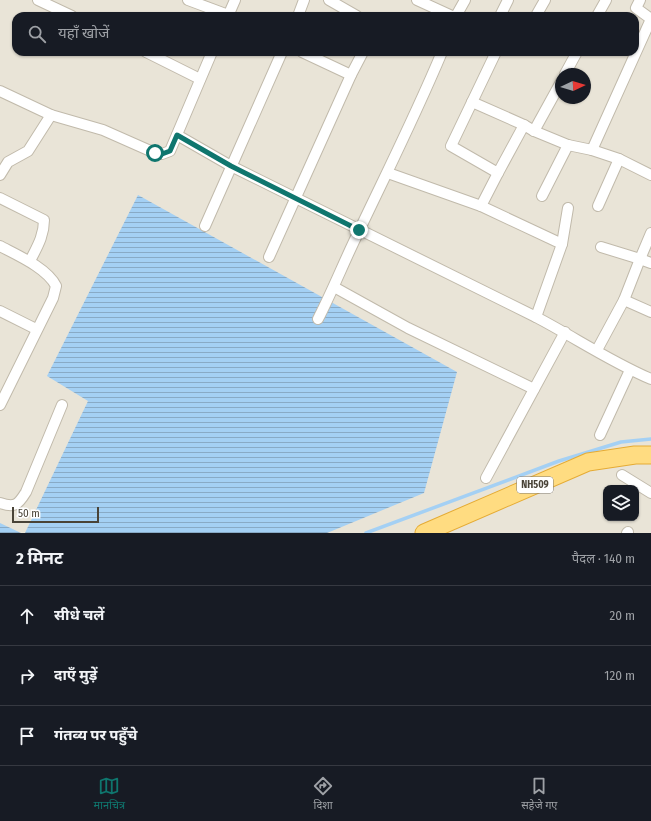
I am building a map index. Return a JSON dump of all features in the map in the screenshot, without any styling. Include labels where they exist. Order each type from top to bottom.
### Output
[{"type":"highway","name":"NH509","points":[[424,533],[588,462],[635,455],[651,455]]},
{"type":"street","points":[[38,0],[64,12]]},
{"type":"street","points":[[188,0],[219,12]]},
{"type":"street","points":[[230,12],[235,0]]},
{"type":"street","points":[[300,12],[304,0]]},
{"type":"street","points":[[328,0],[350,12]]},
{"type":"street","points":[[416,0],[443,12]]},
{"type":"street","points":[[458,12],[465,0]]},
{"type":"street","points":[[502,12],[508,0]]},
{"type":"street","points":[[538,12],[545,0]]},
{"type":"street","points":[[599,12],[606,0]]},
{"type":"street","points":[[639,46],[651,19],[636,8],[640,0]]},
{"type":"street","points":[[154,56],[200,79]]},
{"type":"street","points":[[0,91],[51,115],[103,130],[155,153],[162,154],[170,151],[210,56]]},
{"type":"street","points":[[205,226],[280,56]]},
{"type":"street","points":[[311,56],[351,75]]},
{"type":"street","points":[[269,257],[361,56]]},
{"type":"street","points":[[318,319],[359,230],[388,173],[438,56]]},
{"type":"street","points":[[494,56],[451,146],[498,173]]},
{"type":"street","points":[[568,68],[575,56]]},
{"type":"street","points":[[592,150],[634,56]]},
{"type":"street","points":[[534,131],[555,93]]},
{"type":"street","points":[[472,102],[568,145],[592,150],[618,159],[651,174]]},
{"type":"street","points":[[0,175],[8,162],[28,151],[51,115]]},
{"type":"street","points":[[481,206],[524,125]]},
{"type":"street","points":[[177,135],[231,166],[536,317],[597,350],[630,370],[651,379]]},
{"type":"street","points":[[542,196],[568,145]]},
{"type":"street","points":[[598,206],[618,159]]},
{"type":"street","points":[[388,173],[481,206],[562,244]]},
{"type":"street","points":[[0,198],[44,220],[44,230],[30,262]]},
{"type":"street","points":[[536,317],[562,244],[568,208]]},
{"type":"street","points":[[597,350],[624,300],[651,233]]},
{"type":"street","points":[[0,246],[30,262],[52,279],[56,286],[53,298],[36,329],[0,405]]},
{"type":"street","points":[[601,247],[651,263]]},
{"type":"street","points":[[334,287],[408,328],[534,389]]},
{"type":"street","points":[[624,300],[651,312]]},
{"type":"street","points":[[0,311],[36,329]]},
{"type":"street","points":[[486,478],[565,332]]},
{"type":"street","points":[[600,435],[630,370]]},
{"type":"street","points":[[0,502],[12,506],[19,503],[26,492],[62,406]]},
{"type":"street","points":[[622,475],[651,493]]},
{"type":"shaded area","points":[[0,0],[651,0],[651,533],[0,533]]},
{"type":"water","points":[[138,195],[457,372],[424,493],[327,533],[25,533],[88,401],[47,376]]},
{"type":"water","points":[[0,523],[21,533],[0,533]]},
{"type":"waterway","points":[[366,533],[559,461],[621,442],[651,439]]},
{"type":"route","points":[[155,153],[162,154],[170,151],[177,135],[231,166],[359,230]]}]
